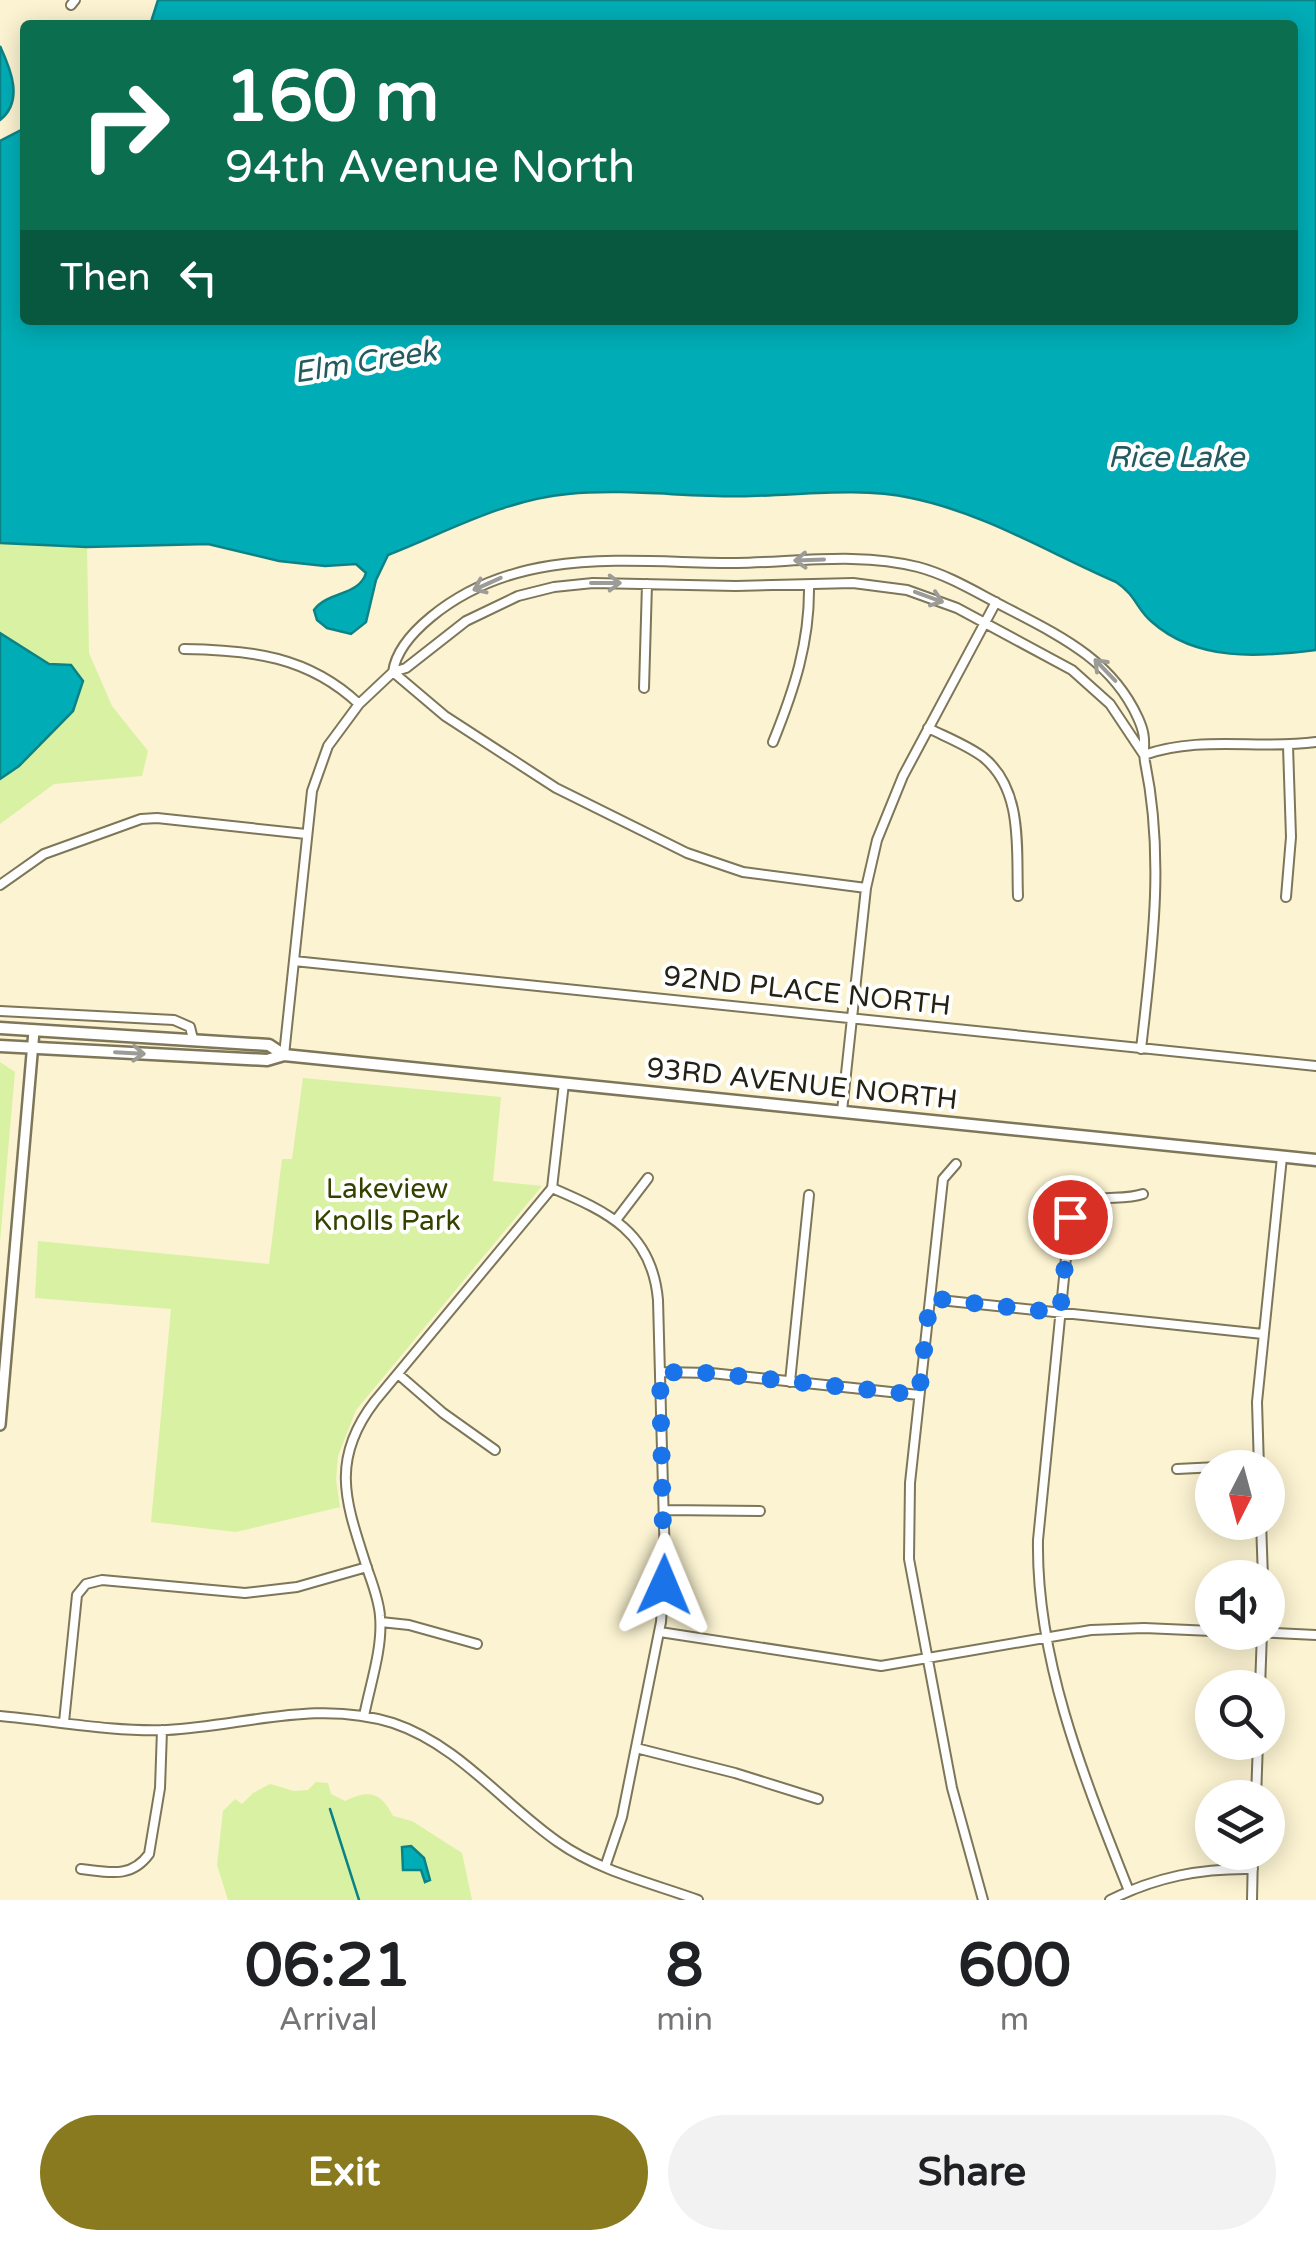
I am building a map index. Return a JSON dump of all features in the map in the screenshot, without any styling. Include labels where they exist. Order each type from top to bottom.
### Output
[{"type":"main road","name":"93RD AVENUE NORTH","points":[[0,1028],[269,1044],[284,1055]]},
{"type":"main road","name":"93RD AVENUE NORTH","points":[[0,1046],[267,1060],[284,1055],[1316,1160]]},
{"type":"street","points":[[393,672],[395,659],[428,620],[472,590],[522,570],[592,560],[879,560],[937,573],[996,602],[1060,636],[1100,664],[1120,686],[1147,742],[1144,755],[1158,875],[1142,1048]]},
{"type":"street","points":[[736,562],[736,586]]},
{"type":"street","points":[[284,1055],[306,834],[318,769],[335,734],[358,704],[393,672],[406,668],[466,621],[518,596],[580,584],[866,583],[908,590],[933,598],[1058,662],[1110,704],[1144,755]]},
{"type":"street","points":[[644,688],[647,584]]},
{"type":"street","points":[[772,742],[794,690],[805,647],[810,585]]},
{"type":"street","points":[[842,1111],[866,888],[888,807],[996,602]]},
{"type":"street","points":[[184,649],[245,651],[286,659],[325,677],[358,704]]},
{"type":"street","points":[[393,672],[445,716],[576,800],[687,853],[743,872],[866,888]]},
{"type":"street","points":[[928,728],[984,758],[1006,785],[1014,818],[1018,896]]},
{"type":"street","points":[[1144,755],[1191,743],[1288,746],[1316,742]]},
{"type":"street","points":[[1286,897],[1291,837],[1288,746]]},
{"type":"street","points":[[0,885],[44,854],[141,820],[157,818],[306,834]]},
{"type":"street","name":"92ND PLACE NORTH","points":[[294,961],[1316,1066]]},
{"type":"street","points":[[0,1011],[174,1020],[190,1027],[193,1039]]},
{"type":"street","points":[[0,1425],[35,1012]]},
{"type":"street","points":[[364,1716],[381,1622],[346,1499],[348,1454],[363,1417],[552,1188],[564,1082]]},
{"type":"street","points":[[1258,1450],[1257,1402],[1282,1157]]},
{"type":"street","points":[[956,1164],[943,1179],[919,1395],[908,1560],[952,1788],[984,1900]]},
{"type":"street","points":[[616,1220],[648,1178]]},
{"type":"street","points":[[552,1188],[616,1220],[640,1244],[655,1278],[664,1510],[660,1632],[618,1832],[606,1867]]},
{"type":"street","points":[[1129,1890],[1072,1731],[1047,1638],[1038,1582],[1038,1540],[1068,1226],[1075,1209],[1091,1199],[1126,1200],[1143,1194]]},
{"type":"street","points":[[790,1382],[809,1195]]},
{"type":"street","points":[[930,1298],[1263,1334]]},
{"type":"street","points":[[660,1372],[711,1373],[919,1395]]},
{"type":"street","points":[[398,1374],[494,1450]]},
{"type":"street","points":[[1177,1469],[1195,1468]]},
{"type":"street","points":[[664,1510],[760,1511]]},
{"type":"street","points":[[64,1722],[80,1589],[93,1581],[215,1592],[269,1592],[367,1567]]},
{"type":"street","points":[[381,1622],[409,1625],[477,1644]]},
{"type":"street","points":[[660,1632],[881,1666],[1118,1628],[1195,1630]]},
{"type":"street","points":[[1285,1634],[1316,1635]]},
{"type":"street","points":[[0,1716],[162,1730],[303,1713],[364,1716],[392,1723],[436,1743],[557,1842],[606,1867],[698,1900]]},
{"type":"street","points":[[81,1868],[124,1873],[149,1854],[160,1788],[162,1730]]},
{"type":"street","points":[[636,1748],[818,1799]]},
{"type":"street","points":[[1110,1900],[1129,1890],[1186,1873],[1236,1870]]},
{"type":"street","points":[[1252,1900],[1253,1870]]},
{"type":"green space","points":[[0,536],[87,547],[89,653],[112,706],[148,751],[142,776],[54,784],[0,824]]},
{"type":"green space","points":[[0,1062],[15,1072],[0,1242]]},
{"type":"green space","name":"Lakeview Knolls Park","points":[[303,1078],[501,1097],[493,1181],[542,1186],[356,1410],[338,1456],[340,1507],[236,1532],[151,1522],[171,1309],[35,1298],[38,1241],[269,1264],[282,1159],[292,1159]]},
{"type":"green space","points":[[316,1782],[328,1783],[331,1794],[345,1801],[374,1795],[393,1816],[412,1821],[462,1853],[472,1900],[228,1900],[217,1865],[223,1811],[235,1799],[242,1804],[270,1784],[294,1791],[308,1790]]},
{"type":"water","name":"Rice Lake","points":[[158,0],[1316,0],[1316,650],[1251,655],[1189,644],[1152,622],[1116,582],[964,513],[911,498],[872,493],[728,496],[591,492],[521,503],[388,555],[376,580],[366,622],[351,634],[327,628],[317,620],[314,610],[327,599],[357,586],[366,573],[356,564],[325,566],[279,561],[208,544],[87,547],[0,543],[0,141],[20,131],[20,325],[1298,325],[1298,20],[152,20]]},
{"type":"water","points":[[0,46],[11,75],[13,95],[12,104],[0,120]]},
{"type":"water","points":[[0,633],[49,664],[71,665],[83,681],[73,711],[19,766],[0,779]]},
{"type":"water","points":[[411,1846],[424,1858],[430,1880],[425,1882],[421,1870],[403,1870],[402,1847]]},
{"type":"waterway","points":[[330,1809],[359,1900]]},
{"type":"route","points":[[664,1585],[660,1372],[711,1373],[919,1395],[930,1298],[1060,1313],[1070,1217]]},
{"type":"water label","name":"Elm Creek","points":[[365,362]]}]
